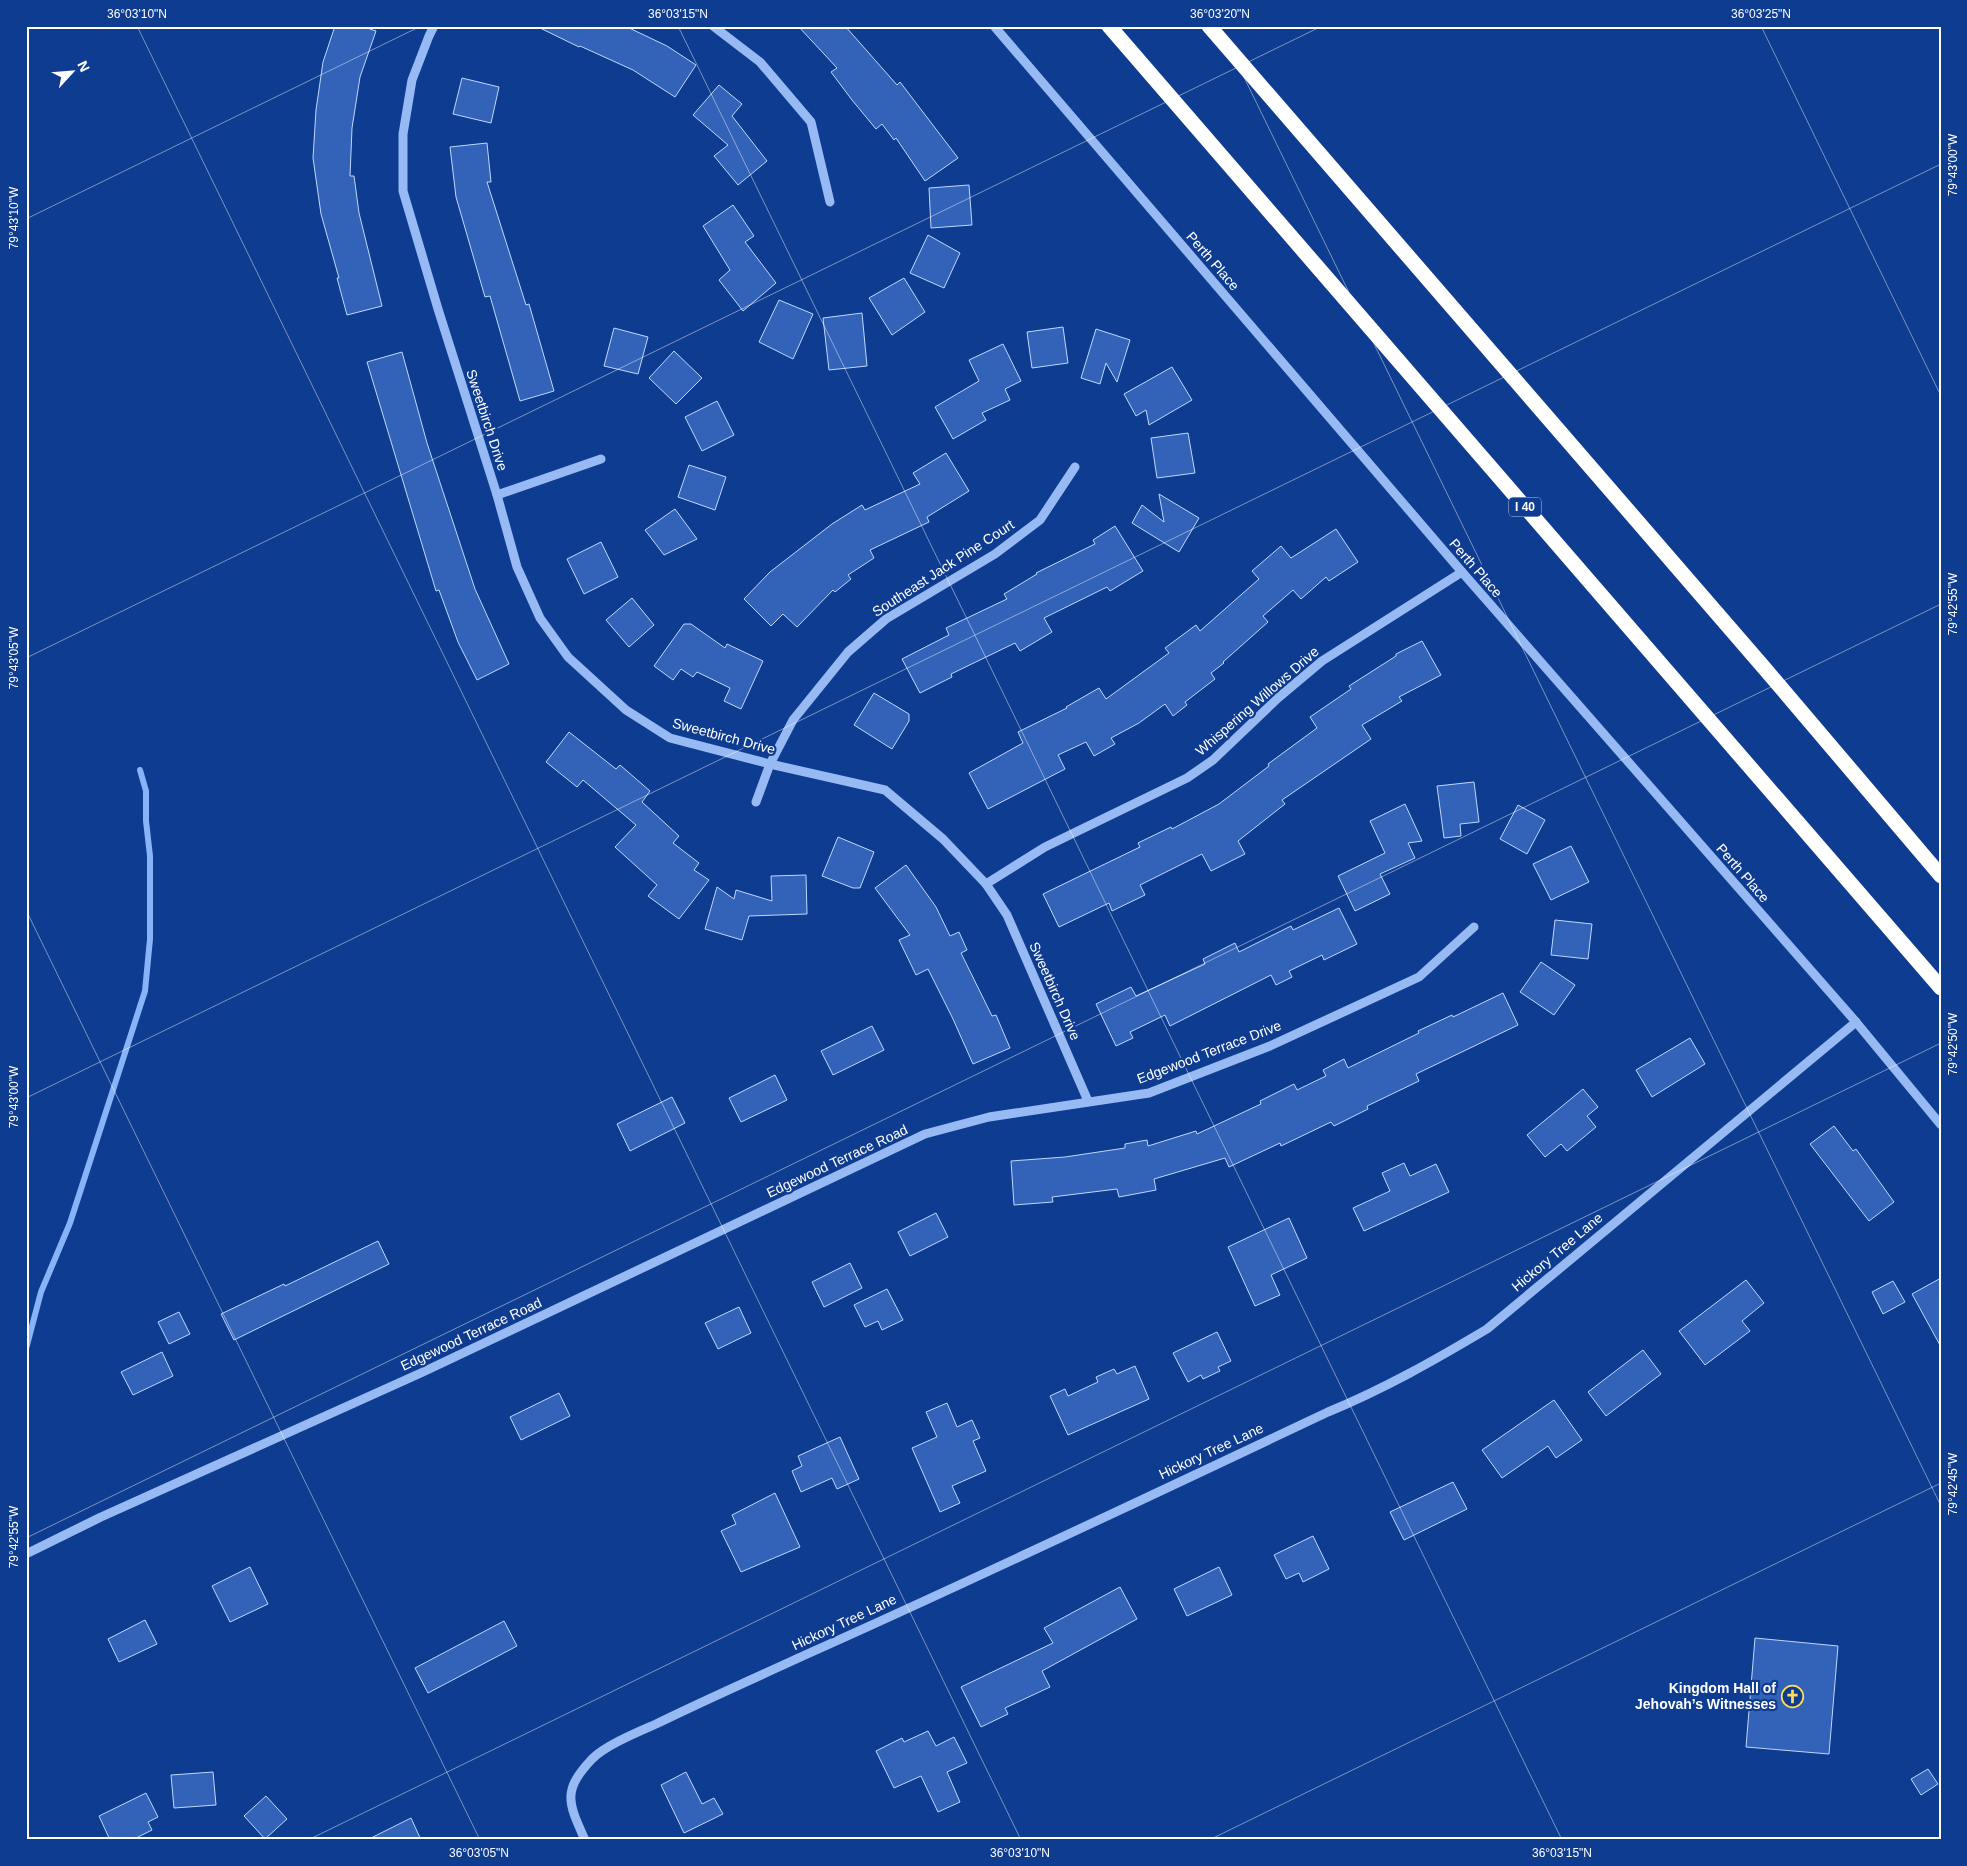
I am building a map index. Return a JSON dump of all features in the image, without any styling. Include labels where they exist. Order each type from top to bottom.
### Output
[{"type":"highway","name":"I 40","points":[[1109,26],[1941,988]]},
{"type":"highway","points":[[1209,26],[1778,684],[1941,876]]},
{"type":"street","name":"Sweetbirch Drive","points":[[434,26],[412,80],[403,134],[403,191],[497,495],[517,567],[540,618],[568,657],[626,710],[670,738],[770,764],[885,790],[943,839],[986,884],[1006,915],[1088,1101]]},
{"type":"street","points":[[713,26],[760,62],[811,122],[830,202]]},
{"type":"street","name":"Perth Place","points":[[994,26],[1462,572],[1856,1022],[1941,1125]]},
{"type":"street","points":[[497,495],[601,459]]},
{"type":"street","name":"Southeast Jack Pine Court","points":[[756,802],[770,764],[793,720],[848,652],[886,619],[995,554],[1040,520],[1075,467]]},
{"type":"street","name":"Whispering Willows Drive","points":[[986,884],[1044,847],[1186,778],[1213,760],[1278,698],[1322,661],[1462,572]]},
{"type":"street","name":"Edgewood Terrace Drive","points":[[924,1134],[989,1117],[1149,1092],[1270,1046],[1420,977],[1474,926]]},
{"type":"street","name":"Hickory Tree Lane","points":[[585,1840],[574,1816],[571,1787],[594,1756],[671,1716],[1368,1395],[1425,1366],[1487,1328],[1856,1022]]},
{"type":"street","name":"Edgewood Terrace Road","points":[[26,1554],[101,1518],[424,1372],[924,1134]]},
{"type":"building","points":[[335,26],[361,26],[376,31],[360,77],[352,128],[350,176],[354,176],[359,213],[382,306],[347,315],[321,214],[313,158],[316,110],[323,62]]},
{"type":"building","points":[[536,26],[625,26],[667,46],[696,65],[675,97],[633,70]]},
{"type":"building","points":[[798,26],[845,26],[897,85],[900,82],[958,158],[925,181],[896,138],[894,140],[882,124],[876,129],[852,100],[831,72],[837,68]]},
{"type":"building","points":[[462,78],[499,87],[491,123],[453,114]]},
{"type":"building","points":[[719,85],[742,104],[732,116],[767,161],[738,185],[714,156],[728,145],[693,115]]},
{"type":"building","points":[[487,143],[491,182],[487,182],[526,305],[529,304],[554,391],[520,401],[490,296],[485,297],[456,197],[450,147]]},
{"type":"building","points":[[969,185],[972,225],[931,228],[929,188]]},
{"type":"building","points":[[733,205],[754,236],[745,242],[776,283],[743,311],[719,280],[730,270],[703,226]]},
{"type":"building","points":[[928,235],[960,253],[944,288],[910,273]]},
{"type":"building","points":[[904,278],[925,312],[892,335],[869,298]]},
{"type":"building","points":[[779,300],[813,314],[793,359],[759,342]]},
{"type":"building","points":[[862,313],[867,366],[829,370],[823,318]]},
{"type":"building","points":[[1063,327],[1068,363],[1032,368],[1027,332]]},
{"type":"building","points":[[614,328],[648,337],[638,374],[604,366]]},
{"type":"building","points":[[1096,329],[1130,340],[1117,382],[1106,363],[1100,384],[1081,378]]},
{"type":"building","points":[[1003,344],[1021,381],[1005,389],[1010,400],[982,413],[986,420],[953,439],[935,407],[979,381],[969,360]]},
{"type":"building","points":[[674,351],[702,378],[676,404],[649,378]]},
{"type":"building","points":[[402,352],[427,443],[475,589],[509,664],[477,680],[458,642],[439,590],[436,591],[367,362]]},
{"type":"building","points":[[1172,367],[1192,400],[1149,425],[1146,410],[1136,416],[1124,394]]},
{"type":"building","points":[[717,401],[734,435],[702,451],[685,417]]},
{"type":"building","points":[[1188,433],[1195,473],[1157,478],[1151,438]]},
{"type":"building","points":[[946,453],[969,491],[927,517],[929,522],[870,550],[874,558],[848,575],[851,579],[835,592],[833,590],[797,627],[783,614],[771,626],[744,599],[770,572],[832,524],[862,505],[865,510],[920,484],[913,473]]},
{"type":"building","points":[[689,465],[726,477],[715,510],[678,497]]},
{"type":"building","points":[[1159,494],[1199,518],[1179,552],[1132,523],[1142,505],[1164,522]]},
{"type":"building","points":[[675,509],[697,539],[664,555],[645,530]]},
{"type":"building","points":[[1115,526],[1143,571],[1110,591],[1107,587],[1044,618],[1052,632],[1020,651],[1015,643],[951,674],[952,677],[920,693],[902,659],[949,635],[946,628],[1007,599],[1004,594],[1036,573],[1095,544],[1093,540]]},
{"type":"building","points":[[1336,529],[1358,562],[1329,581],[1326,577],[1301,599],[1293,590],[1263,616],[1268,622],[1211,673],[1215,679],[1185,702],[1187,705],[1173,716],[1165,704],[1139,723],[1111,738],[1115,744],[1094,756],[1086,742],[1058,755],[1065,769],[988,809],[969,773],[1023,743],[1018,732],[1067,708],[1099,688],[1106,699],[1169,653],[1165,648],[1196,625],[1200,631],[1259,579],[1252,571],[1281,546],[1291,558]]},
{"type":"building","points":[[601,542],[618,577],[584,594],[567,559]]},
{"type":"building","points":[[632,598],[654,625],[629,647],[606,620]]},
{"type":"building","points":[[684,624],[691,624],[725,648],[727,644],[763,661],[741,709],[724,701],[730,688],[697,672],[693,677],[681,669],[673,680],[654,666]]},
{"type":"building","points":[[1422,641],[1441,675],[1399,697],[1402,701],[1362,725],[1371,739],[1282,800],[1285,804],[1238,841],[1245,854],[1211,871],[1202,854],[1140,885],[1145,895],[1112,911],[1109,903],[1059,927],[1043,894],[1140,847],[1138,843],[1171,827],[1172,829],[1219,804],[1269,766],[1268,764],[1317,728],[1310,717],[1351,689],[1349,686],[1396,656],[1396,654]]},
{"type":"building","points":[[874,693],[909,714],[909,721],[892,749],[854,725]]},
{"type":"building","points":[[569,732],[616,769],[620,765],[650,791],[642,802],[679,836],[673,843],[699,863],[694,870],[709,880],[679,919],[648,896],[657,885],[615,847],[636,825],[583,780],[577,787],[546,762]]},
{"type":"building","points":[[1474,782],[1479,822],[1460,824],[1461,836],[1444,838],[1437,786]]},
{"type":"building","points":[[1405,804],[1422,841],[1408,843],[1415,858],[1380,874],[1390,894],[1355,911],[1338,876],[1385,853],[1370,821]]},
{"type":"building","points":[[1518,805],[1545,820],[1527,854],[1500,839]]},
{"type":"building","points":[[838,837],[874,852],[860,888],[853,888],[822,876]]},
{"type":"building","points":[[1571,846],[1589,882],[1551,900],[1533,864]]},
{"type":"building","points":[[906,865],[936,907],[950,936],[959,932],[967,950],[961,953],[992,1016],[996,1015],[1010,1048],[973,1064],[928,969],[916,975],[899,940],[910,935],[875,888]]},
{"type":"building","points":[[806,875],[807,914],[749,916],[742,940],[705,929],[717,887],[734,899],[736,890],[772,901],[771,876]]},
{"type":"building","points":[[1339,908],[1357,944],[1324,960],[1322,955],[1289,971],[1292,977],[1276,985],[1271,975],[1170,1026],[1165,1015],[1130,1032],[1133,1038],[1116,1046],[1096,1004],[1131,987],[1136,996],[1205,964],[1203,959],[1235,943],[1239,952],[1291,926],[1293,930]]},
{"type":"building","points":[[1555,920],[1592,924],[1588,959],[1551,955]]},
{"type":"building","points":[[1541,962],[1575,985],[1554,1015],[1520,992]]},
{"type":"building","points":[[1503,993],[1518,1025],[1416,1074],[1419,1081],[1367,1106],[1368,1109],[1334,1126],[1331,1122],[1281,1146],[1280,1143],[1229,1167],[1225,1158],[1154,1179],[1156,1190],[1119,1197],[1117,1189],[1052,1197],[1053,1202],[1014,1205],[1011,1161],[1065,1157],[1125,1148],[1125,1144],[1147,1140],[1148,1146],[1196,1131],[1197,1134],[1261,1104],[1260,1101],[1294,1084],[1297,1090],[1326,1076],[1323,1070],[1344,1059],[1348,1068],[1419,1033],[1418,1031],[1452,1015],[1453,1017]]},
{"type":"building","points":[[872,1026],[884,1050],[833,1075],[821,1051]]},
{"type":"building","points":[[1690,1038],[1705,1064],[1652,1097],[1636,1070]]},
{"type":"building","points":[[775,1075],[787,1100],[741,1122],[729,1098]]},
{"type":"building","points":[[1583,1089],[1598,1107],[1587,1116],[1596,1127],[1567,1151],[1561,1144],[1545,1157],[1527,1135]]},
{"type":"building","points":[[672,1097],[685,1123],[630,1151],[617,1124]]},
{"type":"building","points":[[1834,1126],[1853,1151],[1856,1149],[1894,1202],[1869,1221],[1810,1144]]},
{"type":"building","points":[[1404,1163],[1410,1176],[1436,1164],[1449,1192],[1364,1231],[1353,1208],[1390,1191],[1382,1173]]},
{"type":"building","points":[[936,1213],[948,1237],[910,1256],[898,1232]]},
{"type":"building","points":[[1289,1218],[1307,1258],[1271,1275],[1280,1295],[1255,1306],[1228,1247]]},
{"type":"building","points":[[378,1241],[389,1264],[234,1340],[221,1314],[284,1284],[285,1286]]},
{"type":"building","points":[[850,1263],[862,1288],[824,1307],[812,1282]]},
{"type":"building","points":[[1941,1278],[1941,1347],[1912,1294]]},
{"type":"building","points":[[1746,1280],[1764,1303],[1742,1321],[1750,1331],[1705,1365],[1679,1331]]},
{"type":"building","points":[[1893,1281],[1905,1302],[1883,1314],[1872,1292]]},
{"type":"building","points":[[887,1289],[903,1320],[882,1330],[878,1321],[865,1327],[854,1305]]},
{"type":"building","points":[[739,1307],[751,1333],[718,1349],[705,1323]]},
{"type":"building","points":[[179,1312],[190,1334],[169,1344],[158,1322]]},
{"type":"building","points":[[1217,1332],[1231,1361],[1218,1367],[1220,1371],[1203,1379],[1201,1375],[1188,1382],[1173,1353]]},
{"type":"building","points":[[1643,1350],[1661,1374],[1606,1416],[1588,1392]]},
{"type":"building","points":[[162,1352],[173,1376],[133,1395],[121,1372]]},
{"type":"building","points":[[1135,1366],[1149,1399],[1068,1435],[1050,1396],[1065,1389],[1068,1396],[1098,1382],[1096,1377],[1114,1369],[1117,1374]]},
{"type":"building","points":[[559,1393],[570,1416],[521,1440],[510,1417]]},
{"type":"building","points":[[1554,1400],[1582,1440],[1556,1458],[1548,1446],[1502,1478],[1482,1450]]},
{"type":"building","points":[[947,1403],[957,1427],[972,1420],[980,1438],[973,1441],[986,1471],[952,1486],[960,1503],[940,1512],[912,1448],[937,1437],[926,1412]]},
{"type":"building","points":[[840,1437],[859,1479],[837,1489],[832,1478],[801,1492],[792,1471],[802,1466],[798,1456]]},
{"type":"building","points":[[1453,1482],[1467,1509],[1404,1540],[1390,1512]]},
{"type":"building","points":[[775,1493],[800,1547],[741,1572],[721,1531],[736,1524],[732,1515]]},
{"type":"building","points":[[1313,1536],[1329,1569],[1303,1582],[1299,1573],[1286,1579],[1274,1555]]},
{"type":"building","points":[[250,1567],[268,1604],[230,1622],[212,1586]]},
{"type":"building","points":[[1219,1567],[1232,1595],[1187,1616],[1174,1589]]},
{"type":"building","points":[[1120,1587],[1137,1619],[1042,1671],[1050,1687],[1005,1708],[1008,1714],[981,1727],[961,1687],[1053,1643],[1044,1628]]},
{"type":"building","points":[[145,1620],[157,1644],[119,1662],[108,1639]]},
{"type":"building","points":[[504,1621],[517,1646],[428,1693],[415,1668]]},
{"type":"building","name":"Kingdom Hall of Jehovah’s Witnesses","points":[[1755,1638],[1838,1646],[1829,1754],[1746,1747]]},
{"type":"building","points":[[928,1731],[936,1746],[954,1737],[967,1763],[947,1772],[960,1802],[938,1812],[921,1776],[894,1788],[876,1751],[902,1738],[904,1742]]},
{"type":"building","points":[[1928,1769],[1938,1784],[1921,1795],[1911,1779]]},
{"type":"building","points":[[213,1772],[216,1805],[174,1808],[171,1775]]},
{"type":"building","points":[[686,1772],[702,1804],[714,1798],[723,1814],[684,1833],[661,1785]]},
{"type":"building","points":[[146,1793],[158,1817],[148,1822],[152,1830],[132,1840],[110,1840],[99,1816]]},
{"type":"building","points":[[266,1796],[287,1819],[265,1839],[244,1816]]},
{"type":"building","points":[[411,1818],[421,1840],[367,1840]]},
{"type":"waterway","points":[[26,1349],[41,1292],[70,1223],[145,991],[150,939],[150,856],[146,821],[146,791],[140,770]]},
{"type":"place","name":"Kingdom Hall of Jehovah’s Witnesses","points":[[1792,1696]]}]
